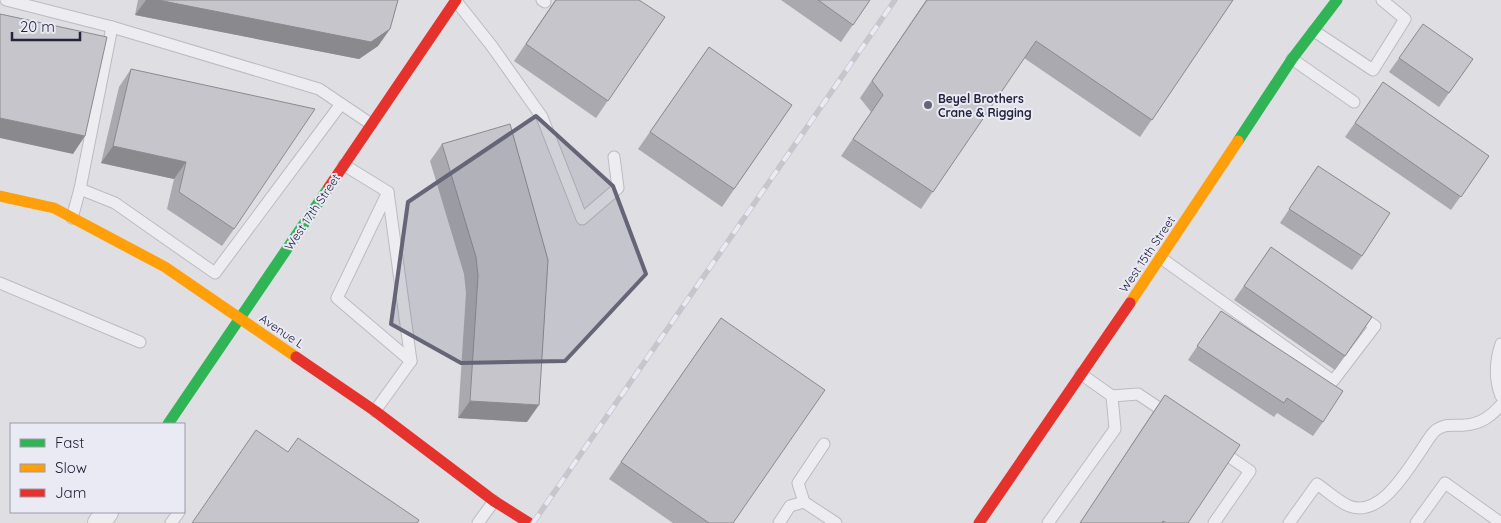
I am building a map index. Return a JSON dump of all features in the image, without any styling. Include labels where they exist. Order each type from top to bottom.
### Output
[{"type":"street","name":"West 17th Street","points":[[169,423],[456,0]]},
{"type":"street","name":"West 15th Street","points":[[979,523],[1161,258],[1292,59],[1337,0]]},
{"type":"street","name":"Avenue L","points":[[0,196],[54,208],[165,267],[375,411],[494,502],[530,523]]},
{"type":"lane","points":[[6,0],[112,27],[319,89],[371,124]]},
{"type":"lane","points":[[456,0],[542,117],[582,219],[618,188],[614,157]]},
{"type":"lane","points":[[1313,31],[1373,70],[1405,19],[1382,0]]},
{"type":"lane","points":[[72,218],[80,189],[112,27]]},
{"type":"lane","points":[[1292,59],[1354,102]]},
{"type":"lane","points":[[80,189],[115,203],[216,273],[341,104]]},
{"type":"lane","points":[[344,164],[388,192],[411,361],[375,411]]},
{"type":"lane","points":[[388,192],[337,298],[411,361]]},
{"type":"lane","points":[[1161,258],[1333,381],[1375,326],[1344,304]]},
{"type":"lane","points":[[0,283],[140,342]]},
{"type":"lane","points":[[1501,344],[1496,359],[1496,382],[1501,396]]},
{"type":"lane","points":[[1081,374],[1112,396],[1138,394],[1178,421]]},
{"type":"lane","points":[[1048,523],[1115,428],[1112,396]]},
{"type":"lane","points":[[1289,523],[1317,484],[1349,506],[1364,507],[1378,501],[1392,491],[1435,430],[1449,424],[1464,426],[1478,423],[1492,415],[1501,405]]},
{"type":"lane","points":[[824,444],[798,483],[804,502],[836,523]]},
{"type":"lane","points":[[1210,444],[1250,471],[1214,523]]},
{"type":"lane","points":[[1416,523],[1445,483],[1501,522]]},
{"type":"lane","points":[[478,523],[494,502]]},
{"type":"lane","points":[[779,523],[790,506],[804,502]]},
{"type":"highlighted area","points":[[536,116],[613,186],[646,274],[565,361],[461,363],[391,324],[408,202]]},
{"type":"building","points":[[158,0],[398,0],[390,29],[371,42]]},
{"type":"building","points":[[556,0],[639,0],[665,17],[608,101],[526,44]]},
{"type":"building","points":[[818,0],[870,0],[853,25]]},
{"type":"building","name":"Beyel Brothers Crane & Rigging","points":[[927,0],[1233,0],[1152,120],[1036,41],[933,192],[853,139],[883,95],[872,81]]},
{"type":"building","points":[[0,14],[107,37],[85,136],[0,118]]},
{"type":"building","points":[[1423,24],[1473,59],[1449,93],[1399,58]]},
{"type":"building","points":[[709,47],[792,105],[734,189],[650,132]]},
{"type":"building","points":[[131,69],[315,109],[234,229],[179,192],[186,162],[113,146]]},
{"type":"building","points":[[1383,82],[1489,156],[1461,197],[1355,123]]},
{"type":"building","points":[[510,124],[548,260],[539,405],[470,401],[478,276],[476,257],[442,144]]},
{"type":"building","points":[[1318,166],[1390,213],[1362,256],[1289,209]]},
{"type":"building","points":[[1271,247],[1372,317],[1345,356],[1244,286]]},
{"type":"building","points":[[1221,311],[1343,391],[1323,422],[1287,398],[1284,403],[1197,346]]},
{"type":"building","points":[[721,318],[825,390],[733,523],[709,523],[621,462]]},
{"type":"building","points":[[1165,395],[1240,445],[1188,523],[1166,523],[1163,521],[1162,523],[1080,523]]},
{"type":"building","points":[[256,430],[288,452],[298,438],[419,520],[417,523],[192,523]]},
{"type":"railway","points":[[533,523],[895,0]]},
{"type":"traffic: fast","points":[[1238,141],[1292,59],[1337,0]]},
{"type":"traffic: fast","points":[[169,423],[329,187]]},
{"type":"traffic: slow","points":[[1130,303],[1238,141]]},
{"type":"traffic: slow","points":[[0,196],[54,208],[165,267],[296,357]]},
{"type":"traffic: jam","points":[[329,187],[456,0]]},
{"type":"traffic: jam","points":[[979,523],[1130,303]]},
{"type":"traffic: jam","points":[[296,357],[375,411],[494,501],[529,523]]},
{"type":"place","name":"Beyel Brothers Crane & Rigging","points":[[928,105]]}]
